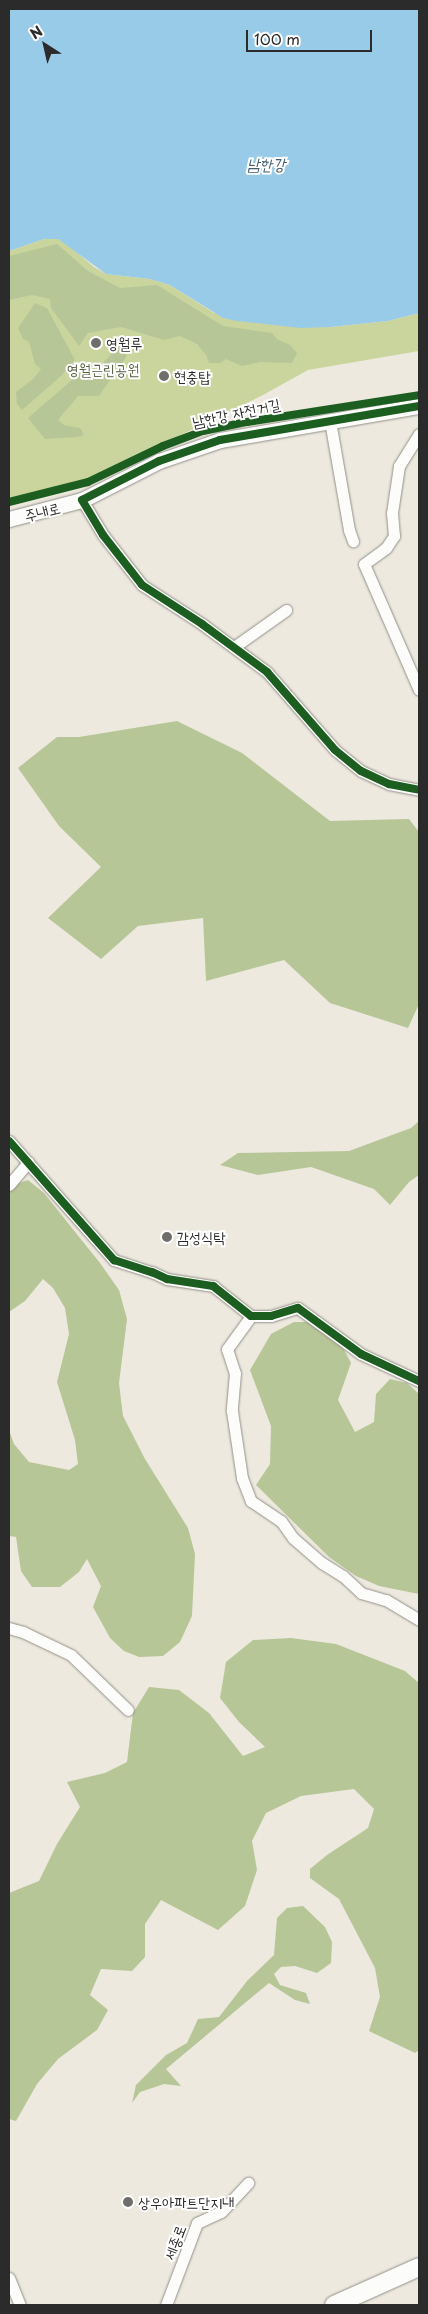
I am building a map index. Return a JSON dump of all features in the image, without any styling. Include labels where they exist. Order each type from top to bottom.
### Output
[{"type":"highway","points":[[334,2305],[419,2267]]},
{"type":"highway","points":[[362,2305],[419,2279]]},
{"type":"main road","name":"주내로","points":[[9,519],[82,500],[159,461],[220,440],[419,406]]},
{"type":"street","points":[[330,421],[349,530],[353,541]]},
{"type":"street","points":[[419,434],[398,466],[392,514],[394,536],[386,548],[364,564],[419,690]]},
{"type":"street","points":[[82,500],[103,535],[142,585],[234,647],[267,672],[335,750],[347,760],[372,777],[419,790]]},
{"type":"street","points":[[234,647],[286,610]]},
{"type":"street","points":[[9,1141],[114,1260],[152,1272],[167,1279],[213,1286],[251,1316],[271,1316],[298,1308],[361,1354],[419,1381]]},
{"type":"street","points":[[9,1185],[28,1162]]},
{"type":"street","points":[[251,1316],[227,1349],[235,1373],[232,1411],[242,1478],[251,1501],[281,1521],[293,1538],[322,1563],[343,1576],[361,1593],[386,1600],[419,1620]]},
{"type":"street","points":[[9,1628],[23,1632],[71,1655],[128,1710]]},
{"type":"street","name":"세종로","points":[[166,2305],[197,2223],[221,2212],[248,2183]]},
{"type":"street","points":[[9,2278],[20,2305]]},
{"type":"green space","name":"영월근린공원","points":[[44,239],[58,239],[106,274],[150,279],[170,285],[214,313],[330,327],[388,321],[419,313],[419,351],[308,370],[263,395],[88,480],[9,498],[9,251]]},
{"type":"green space","points":[[57,244],[88,271],[120,288],[157,285],[223,326],[272,333],[277,339],[290,345],[297,353],[292,363],[260,362],[242,366],[226,359],[221,363],[209,363],[206,355],[197,344],[180,336],[164,340],[121,327],[88,333],[79,346],[51,308],[50,299],[32,295],[9,300],[9,256]]},
{"type":"green space","points":[[35,303],[47,308],[75,360],[61,376],[22,410],[17,404],[16,392],[33,379],[41,369],[35,364],[29,342],[23,339],[18,328]]},
{"type":"green space","points":[[122,342],[126,345],[126,357],[99,396],[78,396],[58,420],[64,425],[80,428],[84,435],[45,439],[28,418],[80,373],[95,372]]},
{"type":"green space","points":[[177,721],[242,753],[330,821],[409,819],[419,832],[419,1004],[408,1028],[330,1003],[284,960],[206,981],[203,918],[138,926],[101,959],[48,918],[101,867],[59,826],[18,768],[57,737],[79,737]]},
{"type":"green space","points":[[419,1121],[419,1175],[409,1182],[390,1205],[374,1189],[311,1167],[258,1175],[220,1165],[238,1153],[349,1151],[411,1128]]},
{"type":"green space","points":[[28,1180],[44,1193],[119,1290],[127,1319],[119,1383],[123,1416],[145,1459],[188,1528],[195,1554],[192,1616],[180,1642],[163,1656],[139,1657],[124,1651],[110,1638],[93,1607],[101,1586],[87,1559],[79,1572],[60,1587],[32,1587],[21,1571],[16,1537],[9,1536],[9,1430],[14,1444],[29,1462],[69,1470],[78,1464],[75,1440],[57,1382],[69,1334],[65,1308],[53,1288],[43,1279],[25,1301],[9,1312],[9,1191],[14,1185]]},
{"type":"green space","points":[[294,1322],[312,1322],[341,1344],[351,1363],[338,1400],[355,1432],[374,1422],[376,1394],[390,1379],[407,1383],[419,1394],[419,1594],[379,1586],[356,1576],[329,1557],[256,1485],[270,1464],[271,1426],[250,1370],[271,1334]]},
{"type":"green space","points":[[291,1638],[336,1644],[405,1671],[419,1683],[419,2050],[415,2053],[369,2031],[380,1997],[375,1968],[339,1899],[310,1878],[310,1869],[327,1855],[368,1828],[374,1809],[354,1789],[301,1796],[266,1813],[252,1841],[257,1870],[245,1906],[218,1930],[161,1900],[145,1924],[145,1957],[132,1971],[101,1969],[90,1995],[108,2010],[97,2030],[58,2059],[37,2084],[16,2121],[9,2119],[9,1893],[39,1881],[57,1844],[80,1807],[67,1782],[105,1773],[127,1762],[133,1713],[149,1687],[179,1690],[209,1713],[243,1756],[265,1747],[239,1722],[220,1698],[226,1662],[253,1640]]},
{"type":"green space","points":[[303,1906],[325,1927],[332,1942],[331,1963],[317,1973],[295,1966],[281,1967],[274,1974],[280,1985],[306,1993],[310,2004],[295,2000],[269,1983],[166,2069],[181,2086],[164,2084],[140,2092],[132,2103],[136,2085],[166,2055],[187,2043],[198,2019],[219,2017],[247,1981],[274,1955],[277,1918],[287,1908]]},
{"type":"water","name":"남한강","points":[[9,9],[419,9],[419,313],[388,321],[330,327],[301,328],[237,321],[223,318],[170,285],[150,279],[106,274],[58,239],[44,239],[9,251]]},
{"type":"cycle path","name":"남한강 자전거길","points":[[9,502],[88,482],[163,446],[203,431],[247,422],[419,395]]},
{"type":"cycle path","points":[[419,406],[220,440],[159,461],[82,500],[103,535],[142,585],[202,624],[267,672],[335,750],[361,771],[389,784],[419,790]]},
{"type":"cycle path","points":[[9,1141],[114,1260],[152,1272],[167,1279],[213,1286],[251,1316],[271,1316],[298,1308],[361,1354],[419,1381]]},
{"type":"place","name":"영월루","points":[[96,343]]},
{"type":"place","name":"현충탑","points":[[164,376]]},
{"type":"place","name":"감성식탁","points":[[167,1237]]},
{"type":"place","name":"상우아파트단지내","points":[[128,2202]]}]
